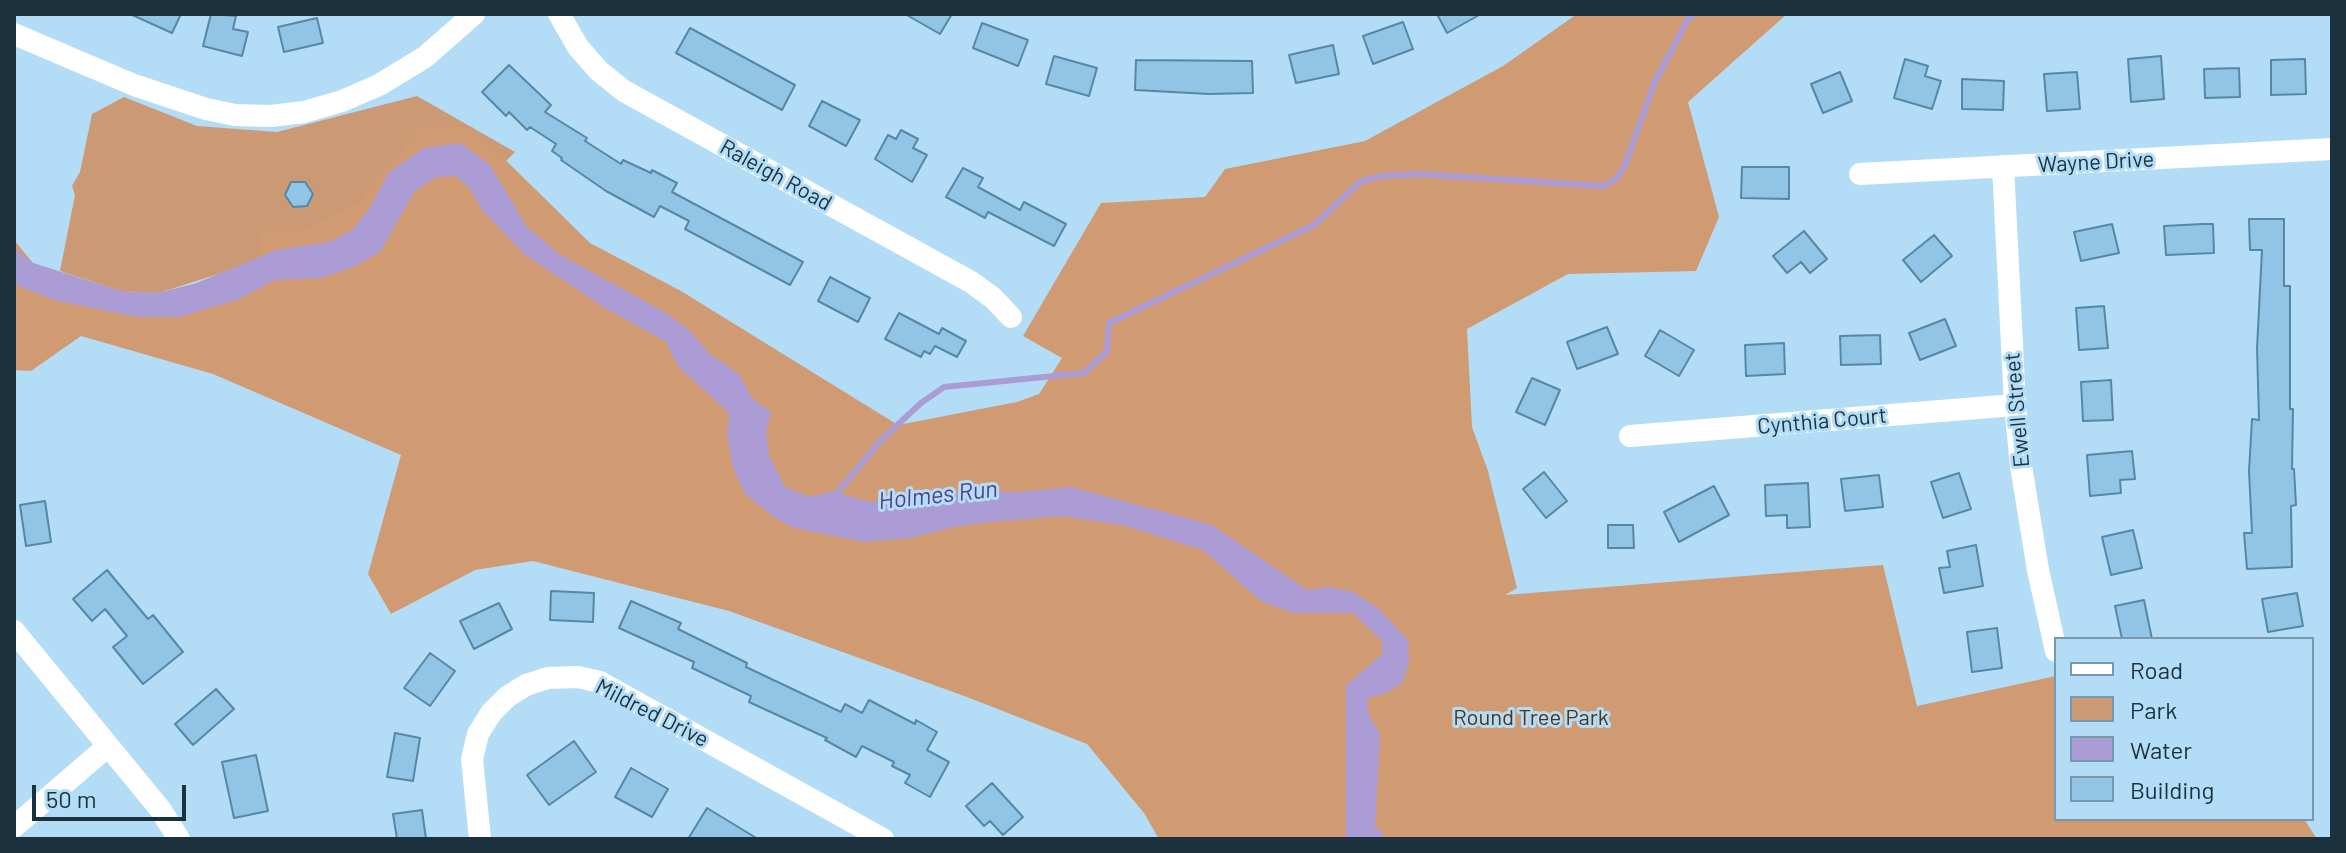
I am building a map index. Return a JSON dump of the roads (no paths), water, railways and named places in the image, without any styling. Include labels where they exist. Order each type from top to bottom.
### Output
[{"type":"street","points":[[14,34],[90,67],[206,109],[235,115],[271,116],[304,112],[342,101],[379,85],[425,57],[474,14]]},
{"type":"street","name":"Raleigh Road","points":[[559,14],[578,47],[599,71],[624,91],[971,282],[993,298],[1011,317]]},
{"type":"street","name":"Wayne Drive","points":[[1860,174],[2332,149]]},
{"type":"street","name":"Ewell Street","points":[[2003,166],[2021,466],[2054,641]]},
{"type":"street","name":"Cynthia Court","points":[[1630,436],[2015,405]]},
{"type":"street","points":[[14,631],[160,809],[179,839]]},
{"type":"street","name":"Mildred Drive","points":[[480,839],[472,759],[478,734],[491,713],[507,697],[526,685],[548,678],[578,677],[600,682],[883,839]]},
{"type":"street","points":[[14,827],[108,746]]},
{"type":"water","points":[[461,143],[490,165],[527,227],[559,254],[666,313],[688,329],[710,354],[739,374],[752,398],[771,412],[766,432],[769,456],[785,487],[810,497],[833,491],[865,501],[893,503],[977,491],[1018,492],[1071,487],[1212,525],[1307,590],[1328,587],[1354,592],[1379,609],[1408,640],[1409,664],[1402,683],[1387,693],[1367,698],[1368,713],[1380,734],[1375,826],[1387,839],[1346,837],[1346,685],[1382,654],[1382,641],[1353,613],[1294,613],[1262,602],[1203,550],[1122,525],[1063,516],[988,522],[910,538],[865,542],[794,528],[775,518],[745,494],[732,464],[727,436],[729,413],[678,366],[666,342],[605,308],[524,254],[482,210],[469,187],[455,176],[436,177],[414,192],[380,252],[353,267],[321,278],[275,280],[237,300],[179,317],[137,317],[58,301],[14,282],[14,248],[33,263],[120,291],[159,293],[197,283],[276,250],[329,242],[352,230],[369,209],[389,172],[424,148]]},
{"type":"waterway","points":[[833,498],[880,441],[921,403],[944,387],[1084,373],[1107,351],[1109,323],[1314,225],[1361,181],[1382,176],[1419,174],[1604,186],[1617,178],[1625,165],[1655,81],[1687,21],[1694,14]]},
{"type":"water label","name":"Holmes Run","points":[[938,495]]},
{"type":"park label","name":"Round Tree Park","points":[[1531,718]]}]
